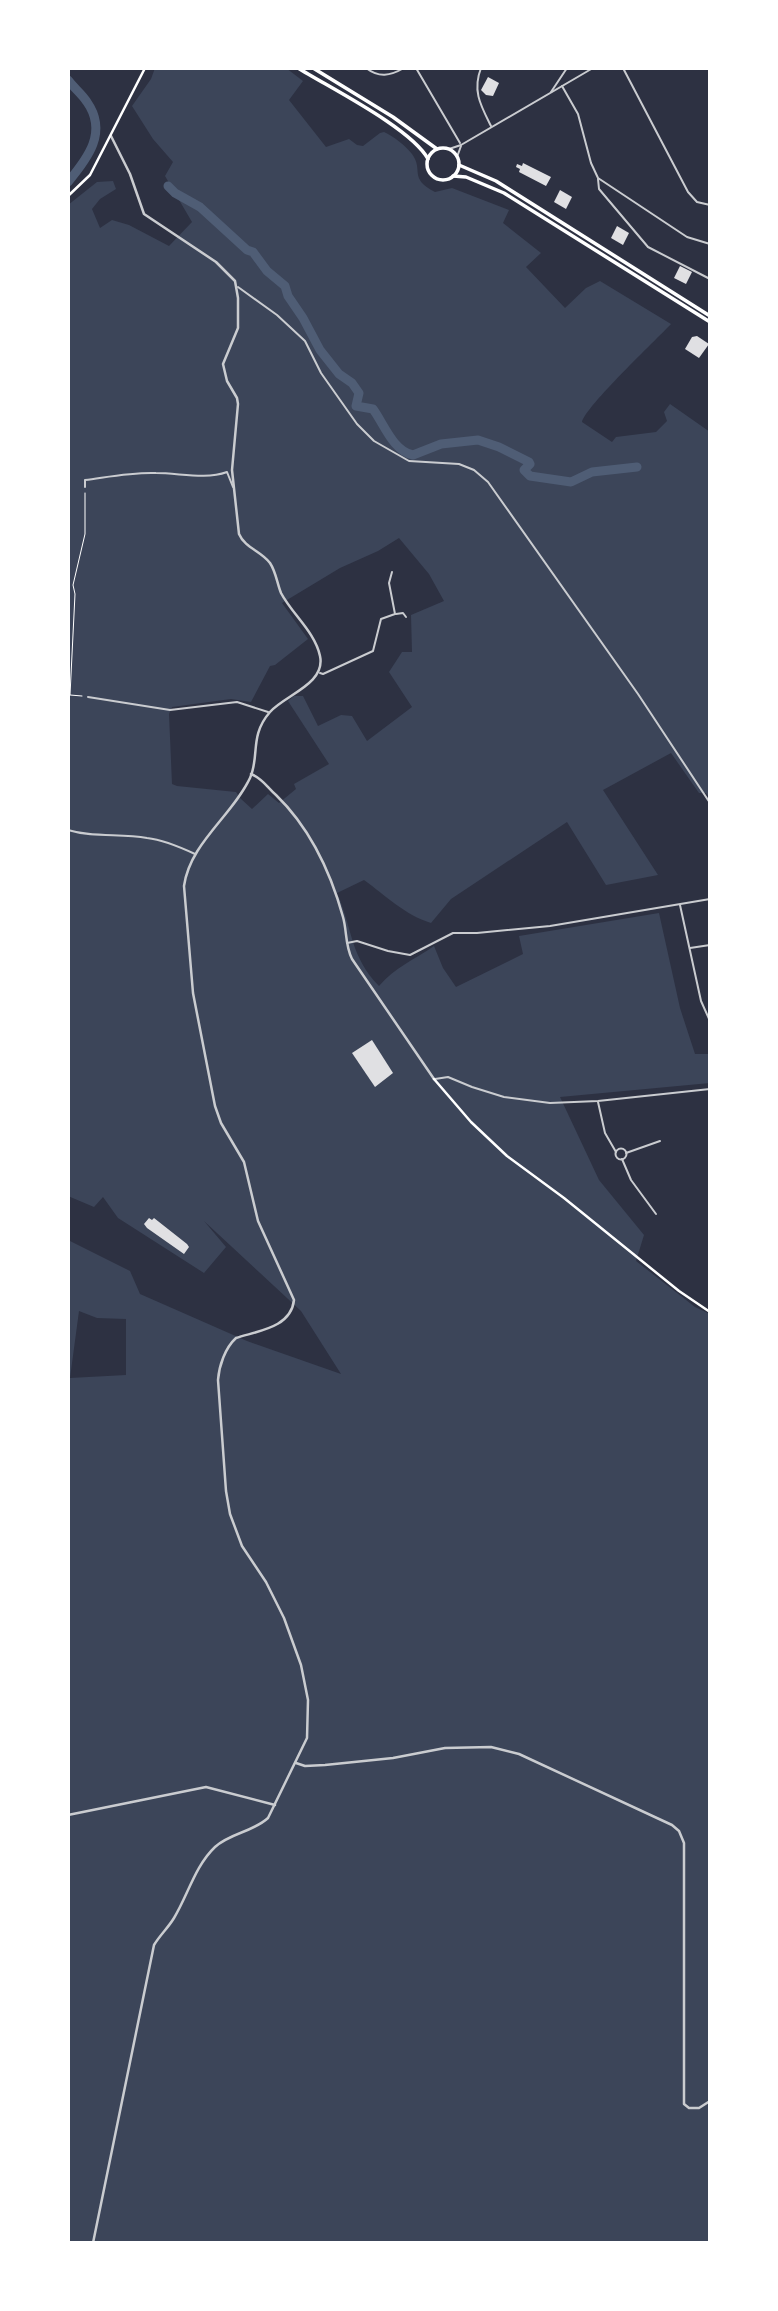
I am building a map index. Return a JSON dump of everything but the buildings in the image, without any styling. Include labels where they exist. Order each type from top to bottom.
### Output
[{"type":"main road","points":[[68,196],[90,175],[145,68]]},
{"type":"main road","points":[[298,68],[399,130],[420,147],[428,159],[428,169],[434,177],[444,180],[453,176],[466,177],[504,193],[710,322]]},
{"type":"main road","points":[[313,68],[393,117],[437,149],[449,149],[457,157],[459,165],[453,176]]},
{"type":"main road","points":[[428,159],[437,149]]},
{"type":"main road","points":[[459,165],[496,181],[710,316]]},
{"type":"main road","points":[[434,1079],[471,1122],[506,1156],[564,1198],[679,1291],[710,1312]]},
{"type":"street","points":[[366,68],[382,75],[404,68]]},
{"type":"street","points":[[416,68],[461,145],[457,157]]},
{"type":"street","points":[[481,68],[477,79],[478,99],[492,127]]},
{"type":"street","points":[[551,93],[567,68]]},
{"type":"street","points":[[449,149],[461,145],[593,68]]},
{"type":"street","points":[[623,68],[688,192],[697,202],[710,205]]},
{"type":"street","points":[[562,86],[578,114],[599,189],[648,247],[710,279]]},
{"type":"street","points":[[111,136],[130,174],[138,204],[144,214],[229,272],[237,286],[277,315],[305,341],[321,373],[357,424],[374,441],[409,461],[459,464],[474,470],[488,482],[638,694],[710,803]]},
{"type":"street","points":[[598,178],[687,237],[710,244]]},
{"type":"street","points":[[237,286],[236,335],[225,354],[223,364],[227,381],[238,404],[232,470],[240,538],[271,565],[280,591],[318,648],[320,673]]},
{"type":"street","points":[[85,487],[85,481],[116,476],[154,473],[206,476],[227,472],[233,487]]},
{"type":"street","points":[[392,572],[389,583],[395,614]]},
{"type":"street","points":[[93,2243],[154,1945],[175,1916],[208,1854],[224,1840],[264,1822],[296,1763],[308,1733],[309,1711],[304,1676],[280,1609],[242,1546],[233,1525],[226,1491],[218,1380],[222,1364],[236,1338],[281,1322],[293,1308],[293,1296],[258,1221],[244,1162],[217,1114],[197,1021],[184,895],[186,875],[195,854],[239,795],[251,774],[256,738],[269,713],[320,673],[372,652],[381,619],[403,612],[406,617]]},
{"type":"street","points":[[88,697],[170,710],[237,702],[269,713]]},
{"type":"street","points":[[251,774],[262,780],[293,812],[312,840],[342,914],[346,943],[359,971],[391,1013],[434,1079],[448,1077],[472,1087],[525,1101],[559,1103],[710,1089]]},
{"type":"street","points":[[68,830],[81,834],[145,837],[195,854]]},
{"type":"street","points":[[346,943],[357,941],[410,956],[453,933],[550,926],[710,899]]},
{"type":"street","points":[[680,905],[701,1000],[710,1021]]},
{"type":"street","points":[[689,948],[710,945]]},
{"type":"street","points":[[597,1101],[605,1133],[617,1157],[622,1159],[631,1180],[656,1214]]},
{"type":"street","points":[[622,1159],[626,1153],[660,1141]]},
{"type":"street","points":[[616,1152],[622,1148],[626,1153]]},
{"type":"street","points":[[296,1763],[305,1766],[325,1765],[393,1758],[445,1748],[491,1746],[519,1754],[672,1825],[679,1831],[684,1843],[684,2104],[690,2108],[699,2108],[710,2101]]},
{"type":"street","points":[[68,1815],[206,1787],[275,1805]]},
{"type":"path","points":[[85,487],[85,534],[74,586],[70,695],[88,697]]},
{"type":"shaded area","points":[[155,68],[286,68],[303,81],[289,100],[326,147],[349,139],[363,146],[384,132],[412,154],[419,178],[435,192],[452,188],[509,210],[503,223],[541,253],[526,267],[565,308],[586,288],[600,281],[671,324],[595,402],[582,422],[612,442],[616,437],[656,432],[667,421],[664,412],[670,404],[710,432],[710,798],[706,793],[699,793],[671,753],[603,790],[658,875],[606,885],[567,822],[451,899],[431,923],[404,910],[364,880],[337,893],[357,953],[379,986],[398,969],[434,946],[443,968],[456,987],[523,954],[519,936],[659,913],[680,1008],[695,1054],[710,1054],[710,1083],[560,1097],[599,1180],[644,1235],[636,1261],[695,1307],[710,1314],[710,2243],[68,2243],[68,1240],[130,1271],[140,1294],[247,1341],[341,1374],[301,1311],[204,1221],[226,1247],[204,1273],[118,1218],[103,1197],[94,1207],[68,1196],[68,205],[97,182],[113,181],[116,189],[100,199],[92,209],[100,228],[112,220],[129,225],[169,246],[192,222],[165,176],[173,162],[153,139],[132,106],[151,79]],"holes":[[[399,538],[429,574],[444,601],[411,615],[412,652],[402,652],[389,672],[412,707],[367,741],[352,716],[341,715],[318,726],[303,696],[294,696],[288,701],[329,764],[294,784],[296,789],[279,803],[268,794],[252,809],[236,792],[172,784],[169,714],[172,707],[231,699],[251,702],[270,666],[308,639],[282,603],[340,568]],[[79,1311],[97,1318],[126,1319],[126,1375],[70,1378]]]},
{"type":"waterway","points":[[68,80],[87,102],[96,124],[93,144],[68,182]]},
{"type":"waterway","points":[[168,186],[200,207],[247,250],[253,252],[267,271],[285,286],[288,296],[320,350],[359,393],[356,406],[373,409],[394,443],[406,452],[413,455],[441,444],[478,440],[529,462],[524,470],[530,476],[571,482],[592,472],[637,467]]}]
